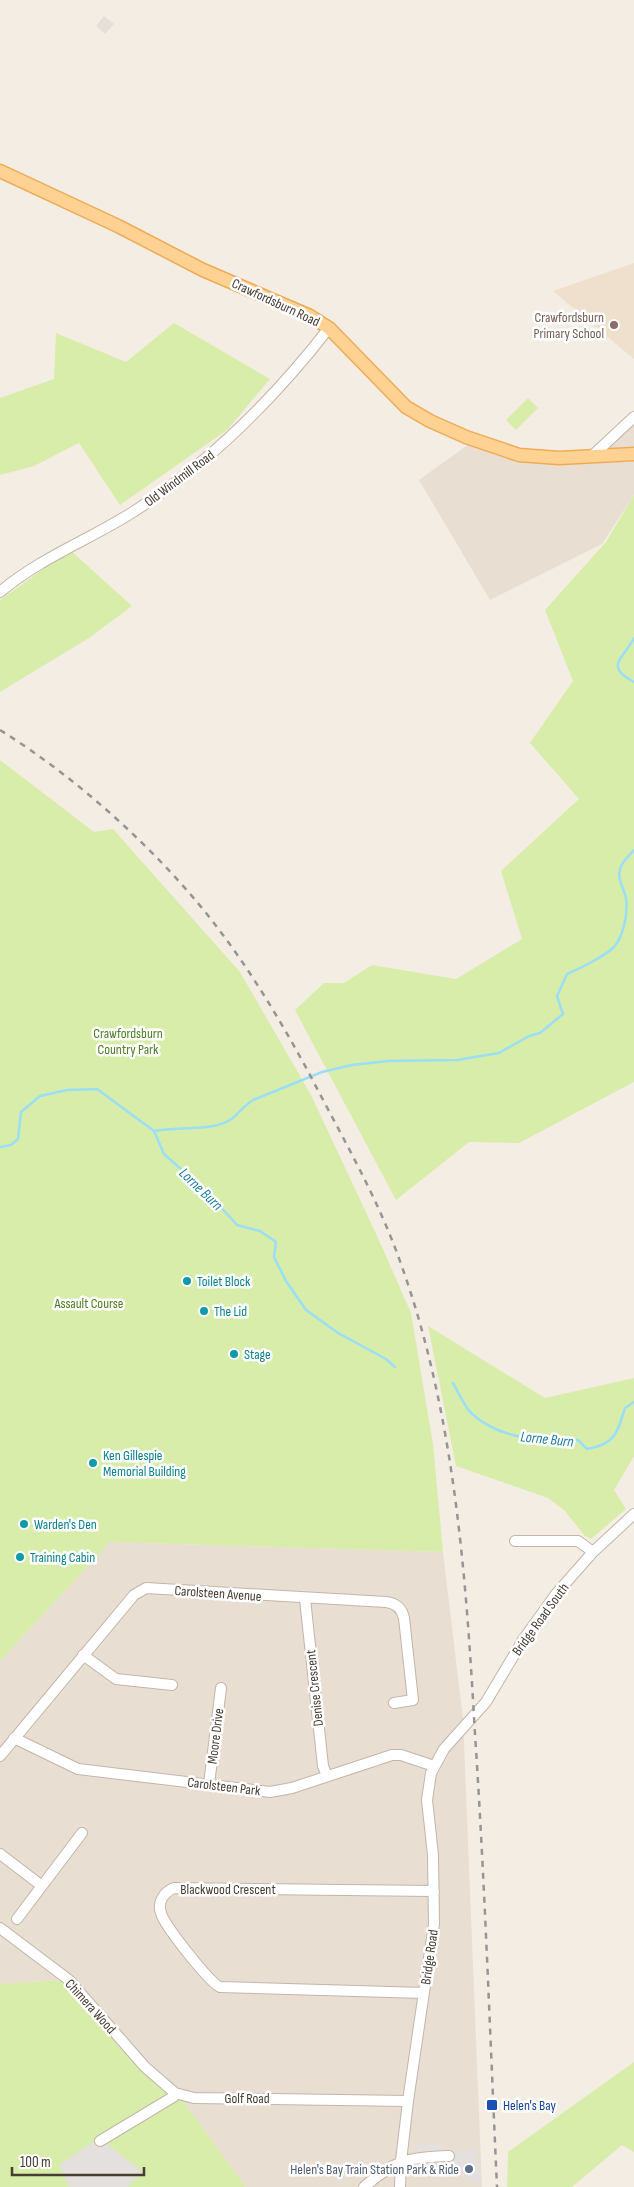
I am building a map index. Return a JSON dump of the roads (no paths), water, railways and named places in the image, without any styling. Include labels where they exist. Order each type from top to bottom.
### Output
[{"type":"main road","name":"Crawfordsburn Road","points":[[0,171],[118,226],[203,270],[301,312],[329,328],[406,407],[430,421],[466,437],[519,456],[634,454]]},
{"type":"street","name":"Old Windmill Road","points":[[0,592],[22,573],[73,547],[134,512],[188,473],[227,441],[270,399],[310,354],[329,328]]},
{"type":"street","points":[[591,456],[634,417]]},
{"type":"street","name":"Bridge Road South","points":[[458,1734],[486,1702],[523,1640],[556,1594],[593,1552],[634,1514]]},
{"type":"street","points":[[515,1540],[578,1541],[593,1552]]},
{"type":"street","name":"Carolsteen Avenue","points":[[0,1756],[83,1655],[134,1595],[141,1590],[386,1602],[398,1607],[404,1618],[413,1700],[394,1703]]},
{"type":"street","name":"Denise Crescent","points":[[304,1599],[323,1766],[327,1776]]},
{"type":"street","points":[[83,1655],[116,1680],[172,1685]]},
{"type":"street","name":"Moore Drive","points":[[209,1784],[221,1688]]},
{"type":"street","name":"Bridge Road","points":[[400,2187],[400,2161],[432,1940],[434,1891],[427,1800],[434,1766],[444,1749],[458,1734]]},
{"type":"street","name":"Carolsteen Park","points":[[14,1738],[78,1769],[278,1792],[392,1755],[401,1755],[434,1766]]},
{"type":"street","points":[[17,1919],[82,1834]]},
{"type":"street","points":[[0,1854],[42,1886]]},
{"type":"street","name":"Blackwood Crescent","points":[[424,1993],[220,1987],[209,1979],[163,1918],[160,1906],[165,1894],[174,1888],[434,1891]]},
{"type":"street","name":"Chimera Wood","points":[[0,1928],[53,1966],[68,1980],[145,2067],[175,2093]]},
{"type":"street","points":[[100,2141],[173,2097],[175,2093]]},
{"type":"street","name":"Golf Road","points":[[175,2093],[194,2098],[408,2101]]},
{"type":"street","points":[[364,2187],[400,2161],[424,2157],[449,2156]]},
{"type":"waterway","points":[[634,638],[621,656],[618,666],[620,671],[634,682]]},
{"type":"waterway","points":[[154,1131],[222,1124],[233,1118],[253,1100],[322,1072],[352,1065],[388,1061],[457,1060],[499,1053],[529,1036],[540,1033],[563,1014],[557,996],[567,974],[605,954],[617,942],[623,930],[626,910],[626,898],[619,877],[620,869],[624,861],[634,850]]},
{"type":"waterway","name":"Lorne Burn","points":[[0,1147],[11,1145],[18,1139],[21,1112],[40,1096],[67,1090],[97,1089],[154,1131],[164,1154],[209,1194],[237,1225],[260,1231],[276,1242],[274,1257],[286,1281],[306,1310],[338,1333],[386,1359],[395,1367]]},
{"type":"waterway","name":"Lorne Burn","points":[[453,1383],[471,1413],[495,1429],[508,1434],[536,1439],[578,1440],[587,1449],[609,1441],[620,1425],[625,1408],[634,1402]]},
{"type":"railway","points":[[0,730],[60,772],[119,821],[173,875],[220,931],[268,1001],[310,1075],[371,1192],[401,1264],[419,1321],[434,1379],[446,1437],[462,1556],[479,1791],[497,2187]]},
{"type":"place","name":"Crawfordsburn Primary School","points":[[614,325]]},
{"type":"place","name":"Toilet Block","points":[[187,1281]]},
{"type":"place","name":"The Lid","points":[[204,1311]]},
{"type":"place","name":"Stage","points":[[234,1354]]},
{"type":"place","name":"Ken Gillespie Memorial Building","points":[[93,1463]]},
{"type":"place","name":"Warden's Den","points":[[24,1524]]},
{"type":"place","name":"Training Cabin","points":[[20,1557]]},
{"type":"place","name":"Helen's Bay","points":[[492,2105]]},
{"type":"place","name":"Helen's Bay Train Station Park & Ride","points":[[469,2169]]},
{"type":"park label","name":"Crawfordsburn Country Park","points":[[128,1042]]},
{"type":"park label","name":"Assault Course","points":[[89,1303]]}]
